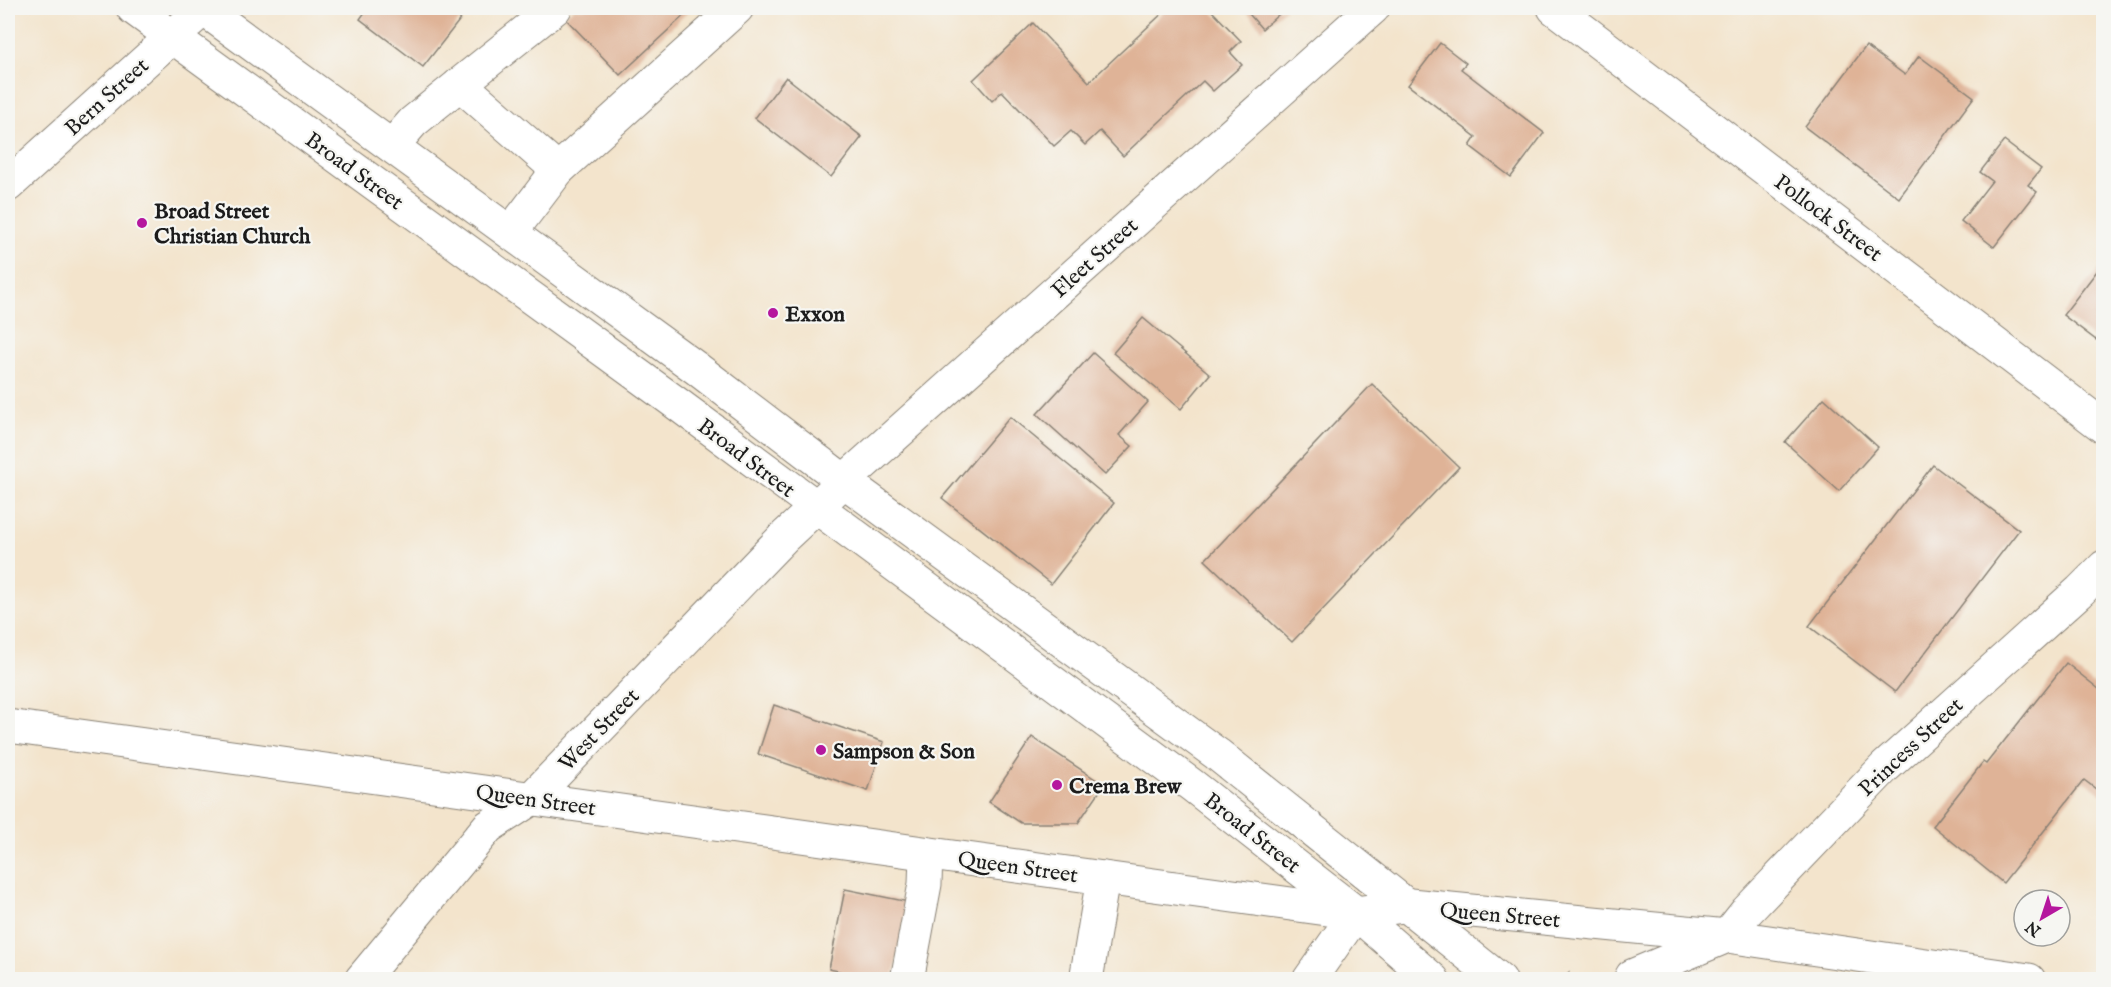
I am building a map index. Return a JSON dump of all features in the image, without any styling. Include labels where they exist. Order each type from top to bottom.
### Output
[{"type":"street","name":"Broad Street","points":[[133,8],[672,400],[1193,786],[1356,913],[1433,980]]},
{"type":"street","name":"Broad Street","points":[[203,8],[696,368],[843,481],[993,588],[1217,754],[1410,905],[1500,980]]},
{"type":"street","name":"Bern Street","points":[[8,185],[203,8]]},
{"type":"street","points":[[511,232],[558,170],[738,8]]},
{"type":"street","name":"Fleet Street","points":[[816,508],[843,481],[1373,8]]},
{"type":"street","name":"Pollock Street","points":[[1554,8],[2103,427]]},
{"type":"street","points":[[392,146],[413,122],[460,84],[542,11]]},
{"type":"street","points":[[460,84],[558,170]]},
{"type":"street","name":"West Street","points":[[361,980],[488,827],[531,798],[775,547],[816,508]]},
{"type":"street","name":"Princess Street","points":[[1727,936],[1742,916],[1885,766],[2080,591],[2103,567]]},
{"type":"street","name":"Queen Street","points":[[8,726],[1356,913],[1410,905],[1727,936],[2029,980]]},
{"type":"street","points":[[907,980],[925,884],[926,854]]},
{"type":"street","points":[[1086,980],[1103,878]]},
{"type":"street","points":[[1310,980],[1356,913]]},
{"type":"street","points":[[1630,980],[1632,976],[1727,936]]},
{"type":"path","points":[[1568,972],[1577,980]]},
{"type":"building","points":[[368,8],[469,8],[423,67],[360,19]]},
{"type":"building","points":[[574,8],[692,8],[620,75],[564,17]]},
{"type":"building","points":[[1168,8],[1209,8],[1241,41],[1230,52],[1242,65],[1213,91],[1203,81],[1123,156],[1100,131],[1085,145],[1071,131],[1054,146],[1002,91],[992,101],[973,80],[1033,23],[1089,82]]},
{"type":"building","points":[[1244,8],[1286,8],[1262,29]]},
{"type":"building","points":[[1440,43],[1466,63],[1461,69],[1544,133],[1511,177],[1470,146],[1476,137],[1408,85]]},
{"type":"building","points":[[1866,46],[1905,75],[1919,56],[1974,97],[1899,198],[1805,127]]},
{"type":"building","points":[[786,77],[862,137],[831,177],[755,118]]},
{"type":"building","points":[[2004,141],[2041,169],[2028,185],[2037,192],[1994,247],[1961,221],[1992,181],[1980,172]]},
{"type":"building","points":[[2104,262],[2104,330],[2096,340],[2063,315]]},
{"type":"building","points":[[1143,318],[1210,374],[1181,409],[1113,353]]},
{"type":"building","points":[[1093,353],[1148,402],[1119,435],[1132,446],[1105,475],[1037,414]]},
{"type":"building","points":[[1372,384],[1459,467],[1292,642],[1205,560]]},
{"type":"building","points":[[1824,398],[1878,447],[1839,491],[1785,442]]},
{"type":"building","points":[[1010,417],[1114,503],[1051,584],[942,498]]},
{"type":"building","points":[[1933,465],[2019,530],[1895,692],[1809,626]]},
{"type":"building","points":[[2066,663],[2104,693],[2104,795],[2084,780],[2003,883],[1933,826],[1983,762],[1986,764]]},
{"type":"building","points":[[774,705],[884,742],[868,791],[758,754]]},
{"type":"building","points":[[1032,737],[1104,785],[1078,823],[1021,823],[989,802]]},
{"type":"building","points":[[845,889],[909,902],[893,980],[878,980],[829,969]]},
{"type":"place","name":"Broad Street Christian Church","points":[[142,223]]},
{"type":"place","name":"Exxon","points":[[773,313]]},
{"type":"place","name":"Sampson & Son","points":[[821,750]]},
{"type":"place","name":"Crema Brew","points":[[1057,785]]}]
